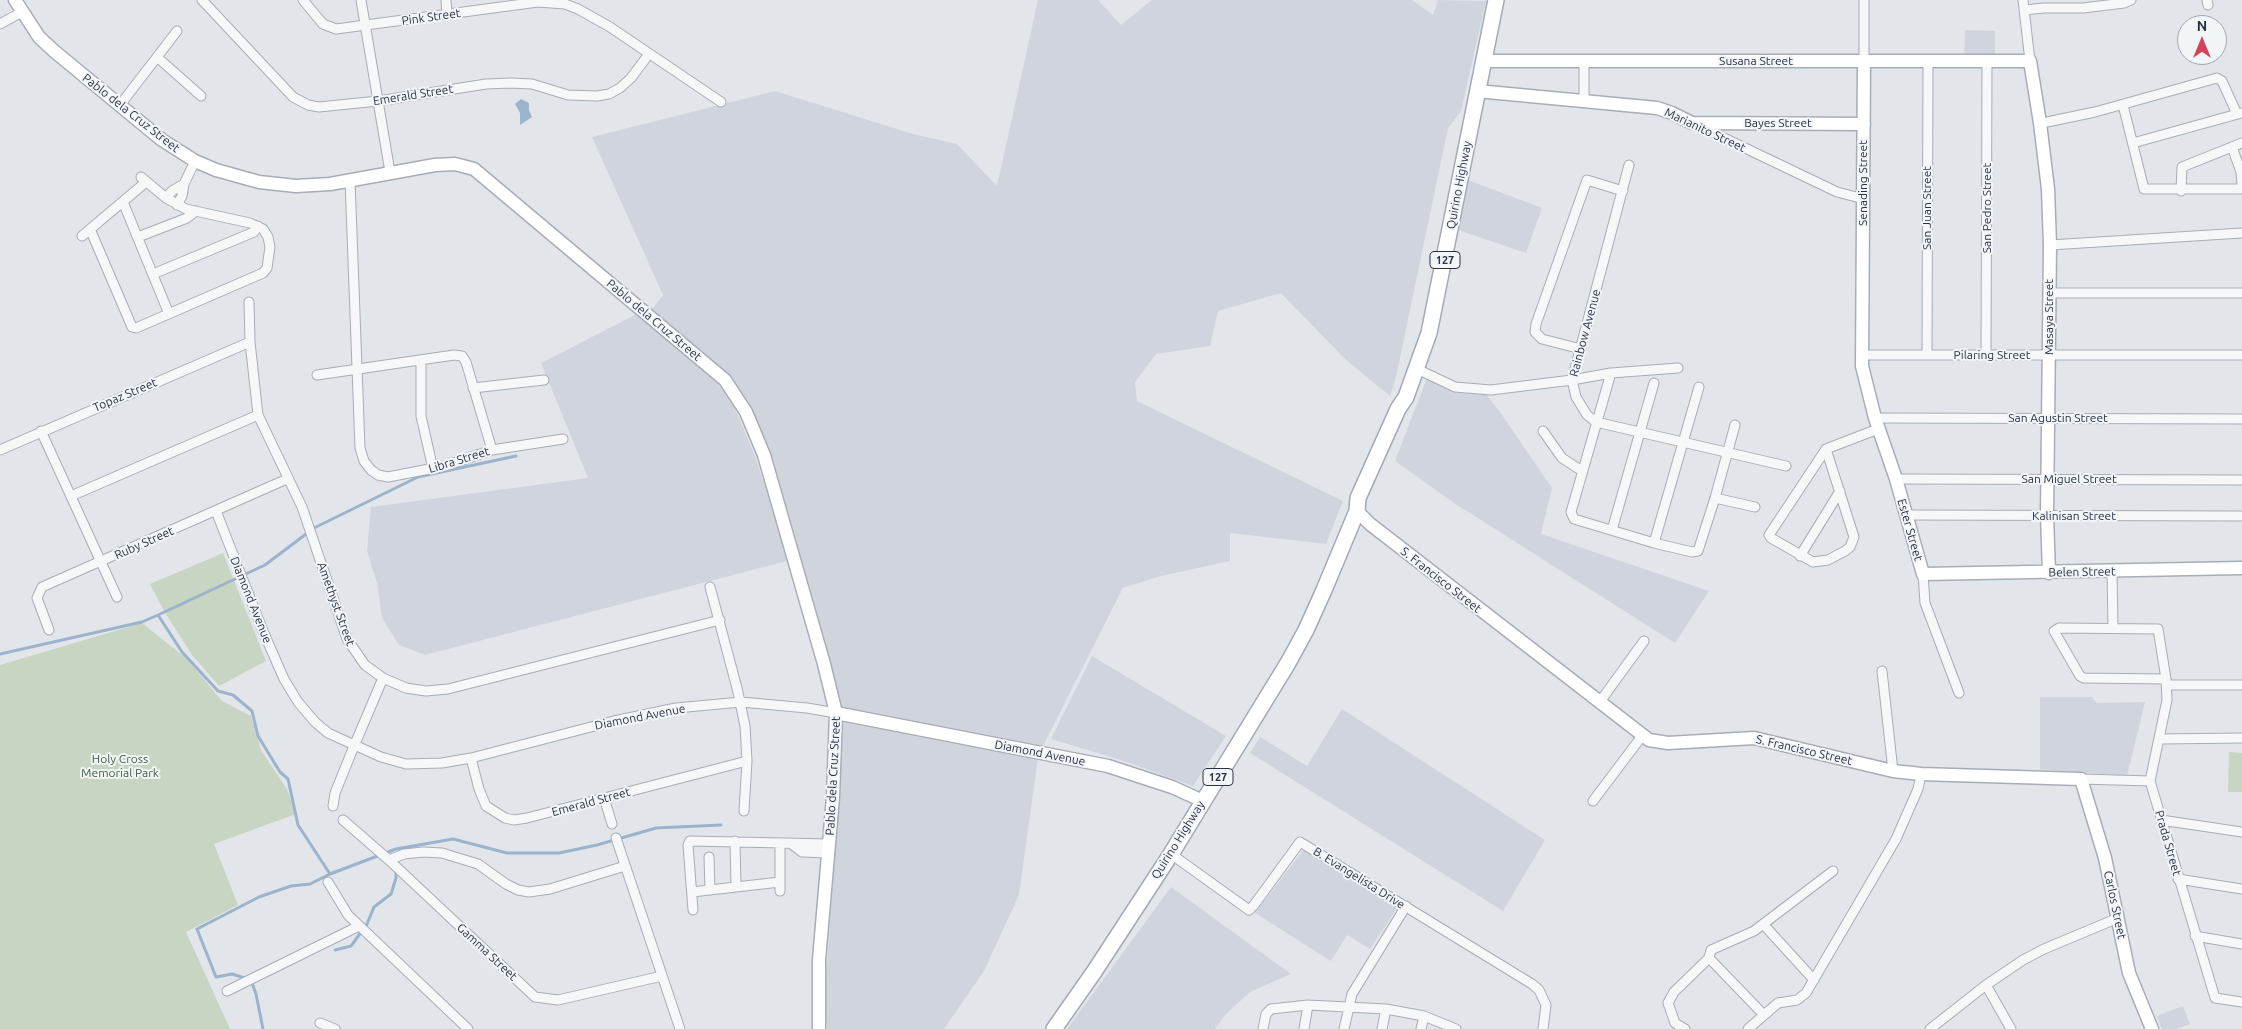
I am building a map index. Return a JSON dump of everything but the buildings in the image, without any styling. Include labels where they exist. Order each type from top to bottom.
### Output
[{"type":"main road","name":"Quirino Highway","points":[[1054,1029],[1094,972],[1171,854],[1288,663],[1306,630],[1357,510],[1366,502],[1391,445],[1404,412],[1406,397],[1429,333],[1439,293],[1496,0]]},
{"type":"street","name":"Pablo dela Cruz Street","points":[[15,0],[39,37],[162,140],[195,161],[216,170],[276,185],[312,186],[446,164],[466,166],[474,170],[503,192],[724,380],[746,412],[764,455],[824,664],[836,713],[835,769],[819,960],[819,1029]]},
{"type":"street","name":"Emerald Street","points":[[202,0],[293,97],[308,104],[319,106],[378,101],[458,88],[511,83],[532,84],[568,95],[597,96],[609,94],[620,88],[631,78],[649,54]]},
{"type":"street","name":"Pink Street","points":[[304,0],[323,24],[330,28],[346,29],[538,1],[565,4],[610,27],[722,102]]},
{"type":"street","points":[[361,0],[390,172]]},
{"type":"street","points":[[446,0],[447,15]]},
{"type":"street","name":"Senading Street","points":[[1862,360],[1864,0]]},
{"type":"street","points":[[2023,0],[2030,61]]},
{"type":"street","points":[[2024,10],[2056,7],[2083,8],[2124,3],[2131,0]]},
{"type":"street","points":[[0,24],[22,12]]},
{"type":"street","points":[[120,105],[177,31]]},
{"type":"street","points":[[157,57],[201,96]]},
{"type":"street","name":"Susana Street","points":[[1483,61],[2030,61]]},
{"type":"street","points":[[1584,61],[1584,101]]},
{"type":"street","name":"Masaya Street","points":[[2030,61],[2044,122],[2050,245],[2047,516],[2049,573]]},
{"type":"street","name":"San Juan Street","points":[[1927,355],[1928,62]]},
{"type":"street","name":"San Pedro Street","points":[[1986,355],[1987,62]]},
{"type":"street","points":[[2044,122],[2123,104],[2217,78],[2222,81],[2239,113],[2133,143]]},
{"type":"street","name":"Marianito Street","points":[[1477,90],[1657,108],[1672,112],[1836,192],[1864,199]]},
{"type":"street","points":[[2123,104],[2144,190],[2242,190]]},
{"type":"street","name":"Bayes Street","points":[[1692,123],[1864,124]]},
{"type":"street","points":[[2181,191],[2182,167],[2242,143]]},
{"type":"street","points":[[2232,147],[2241,172],[2242,186]]},
{"type":"street","points":[[177,205],[195,161]]},
{"type":"street","name":"Rainbow Avenue","points":[[1596,422],[1587,415],[1576,397],[1572,380],[1629,165]]},
{"type":"street","points":[[82,236],[90,229],[123,202],[144,180],[177,205],[258,226],[266,232],[270,247],[267,268],[262,273],[136,328],[132,327],[90,229]]},
{"type":"street","name":"Libra Street","points":[[350,180],[360,448],[364,461],[371,470],[378,475],[388,477],[432,469],[492,450],[563,440]]},
{"type":"street","points":[[1581,349],[1542,339],[1535,332],[1536,324],[1587,180],[1623,191]]},
{"type":"street","points":[[166,198],[172,191],[184,184]]},
{"type":"street","points":[[123,202],[169,314]]},
{"type":"street","points":[[138,237],[187,218],[196,211]]},
{"type":"street","points":[[153,274],[254,232],[258,226]]},
{"type":"street","points":[[2050,245],[2242,232]]},
{"type":"street","points":[[2049,293],[2242,292]]},
{"type":"street","name":"Amethyst Street","points":[[249,302],[250,342],[258,415],[302,507],[347,639],[365,665],[383,678],[406,688],[426,690],[448,689],[720,620]]},
{"type":"street","name":"Topaz Street","points":[[0,450],[250,342]]},
{"type":"street","points":[[317,375],[454,355],[462,356],[466,362],[492,450]]},
{"type":"street","name":"Pilaring Street","points":[[1862,360],[1927,355],[2242,356]]},
{"type":"street","points":[[421,360],[421,416],[432,469]]},
{"type":"street","name":"Ester Street","points":[[1862,360],[1876,423],[1896,479],[1923,574],[1925,603],[1959,693]]},
{"type":"street","points":[[1417,369],[1455,387],[1491,390],[1572,380],[1610,373],[1678,368]]},
{"type":"street","points":[[1610,373],[1571,512],[1574,519],[1654,543],[1692,552],[1698,551],[1735,425]]},
{"type":"street","points":[[473,388],[544,380]]},
{"type":"street","points":[[1612,530],[1654,383]]},
{"type":"street","points":[[1654,543],[1699,387]]},
{"type":"street","points":[[71,496],[258,415]]},
{"type":"street","name":"San Agustin Street","points":[[1876,423],[2049,418],[2242,419]]},
{"type":"street","points":[[1596,422],[1786,466]]},
{"type":"street","points":[[1826,449],[1853,530],[1853,542],[1844,551],[1821,562],[1813,562],[1800,556],[1770,535],[1826,449],[1876,423]]},
{"type":"street","points":[[41,431],[117,597]]},
{"type":"street","points":[[1543,431],[1562,458],[1582,471]]},
{"type":"street","name":"Ruby Street","points":[[49,630],[37,598],[42,587],[287,479]]},
{"type":"street","name":"San Miguel Street","points":[[1896,479],[2242,480]]},
{"type":"street","points":[[1800,556],[1840,491]]},
{"type":"street","points":[[1715,498],[1755,507]]},
{"type":"street","name":"S. Francisco Street","points":[[1357,510],[1370,524],[1599,703],[1642,736],[1658,743],[1754,738],[1893,771],[1921,774],[2150,781]]},
{"type":"street","name":"Diamond Avenue","points":[[216,511],[284,679],[315,722],[328,733],[381,757],[406,764],[423,765],[471,758],[614,721],[676,708],[741,702],[807,708],[836,713],[1108,766],[1153,780],[1203,801]]},
{"type":"street","name":"Kalinisan Street","points":[[1906,515],[2242,516]]},
{"type":"street","name":"Belen Street","points":[[1923,574],[2242,568]]},
{"type":"street","points":[[2112,571],[2113,628],[2059,628],[2054,631],[2082,678],[2242,684]]},
{"type":"street","points":[[710,587],[741,702],[747,761],[744,811]]},
{"type":"street","name":"Prada Street","points":[[2113,628],[2158,629],[2166,682],[2166,700],[2160,739],[2150,781],[2215,998],[2242,1002]]},
{"type":"street","points":[[1599,703],[1644,641]]},
{"type":"street","points":[[1882,670],[1893,771]]},
{"type":"street","points":[[333,806],[335,793],[383,678]]},
{"type":"street","points":[[1593,801],[1642,736]]},
{"type":"street","points":[[2160,739],[2242,738]]},
{"type":"street","name":"Emerald Street","points":[[471,758],[486,806],[505,818],[527,818],[747,761]]},
{"type":"street","points":[[1748,1029],[1778,1004],[1800,998],[1814,980],[1896,839],[1918,790],[1921,774]]},
{"type":"street","name":"Carlos Street","points":[[2081,779],[2104,858],[2129,973],[2152,1029]]},
{"type":"street","points":[[604,798],[612,824]]},
{"type":"street","name":"Gamma Street","points":[[343,820],[389,860],[535,996],[558,1000],[662,976]]},
{"type":"street","points":[[2161,820],[2242,832]]},
{"type":"street","points":[[616,838],[680,1029]]},
{"type":"street","points":[[693,910],[688,845],[690,841],[785,843],[802,852],[829,848]]},
{"type":"street","points":[[735,841],[736,886]]},
{"type":"street","name":"B. Evangelista Drive","points":[[1171,854],[1249,910],[1300,842],[1539,990],[1546,1004],[1543,1028]]},
{"type":"street","points":[[692,892],[736,886],[780,886],[785,843]]},
{"type":"street","points":[[389,860],[404,854],[442,853],[478,864],[506,884],[518,890],[528,892],[550,889],[625,866]]},
{"type":"street","points":[[709,858],[710,890]]},
{"type":"street","points":[[1685,1029],[1675,1023],[1668,1003],[1674,992],[1709,958],[1714,948],[1746,935],[1763,924],[1833,870]]},
{"type":"street","points":[[2178,879],[2242,889]]},
{"type":"street","points":[[328,882],[348,915],[468,1029]]},
{"type":"street","points":[[1344,1029],[1352,994],[1406,906]]},
{"type":"street","points":[[1930,1029],[1986,985],[2044,949],[2118,918]]},
{"type":"street","points":[[1763,924],[1814,980]]},
{"type":"street","points":[[227,991],[359,926]]},
{"type":"street","points":[[2196,936],[2242,944]]},
{"type":"street","points":[[1709,958],[1764,1015]]},
{"type":"street","points":[[1986,985],[2011,1029]]},
{"type":"street","points":[[1304,1029],[1308,1005]]},
{"type":"street","points":[[1263,1029],[1268,1011],[1308,1005],[1386,1009],[1424,1016],[1456,1029]]},
{"type":"street","points":[[1382,1029],[1386,1009]]},
{"type":"street","points":[[1421,1029],[1424,1016]]},
{"type":"street","points":[[320,1023],[335,1029]]},
{"type":"shaded area","points":[[1038,0],[1098,0],[1121,25],[1152,0],[1412,0],[1433,15],[1438,0],[1486,1],[1461,111],[1448,128],[1396,377],[1390,396],[1345,359],[1281,293],[1218,311],[1210,346],[1156,354],[1135,382],[1137,401],[1343,501],[1326,544],[1230,533],[1230,561],[1161,576],[1123,588],[1042,748],[840,712],[749,410],[651,310],[663,295],[592,137],[775,91],[913,134],[957,144],[997,186]]},
{"type":"shaded area","points":[[1965,30],[1995,31],[1995,56],[1964,56]]},
{"type":"shaded area","points":[[1468,180],[1542,208],[1526,253],[1458,230]]},
{"type":"shaded area","points":[[637,314],[683,350],[718,384],[732,401],[756,459],[787,561],[425,655],[399,645],[382,618],[377,583],[367,551],[371,507],[588,478],[541,363]]},
{"type":"shaded area","points":[[1427,378],[1457,393],[1486,394],[1500,412],[1552,488],[1541,534],[1709,591],[1675,643],[1454,503],[1395,461]]},
{"type":"shaded area","points":[[1092,656],[1226,736],[1193,786],[1121,760],[1051,739]]},
{"type":"shaded area","points":[[2040,697],[2092,697],[2097,703],[2145,702],[2127,776],[2040,769]]},
{"type":"shaded area","points":[[1342,709],[1545,840],[1503,911],[1250,753],[1260,737],[1307,766]]},
{"type":"shaded area","points":[[842,719],[1038,758],[1019,895],[984,971],[944,1029],[827,1029],[825,995],[841,760]]},
{"type":"shaded area","points":[[1304,849],[1398,907],[1370,949],[1347,935],[1331,961],[1255,913]]},
{"type":"shaded area","points":[[1171,887],[1291,974],[1250,992],[1224,1016],[1215,1029],[1067,1029]]},
{"type":"shaded area","points":[[2183,1006],[2190,1024],[2177,1029],[2162,1029],[2157,1016]]},
{"type":"green space","points":[[223,553],[266,661],[219,686],[192,655],[163,609],[150,584]]},
{"type":"green space","name":"Holy Cross Memorial Park","points":[[142,623],[187,659],[222,701],[251,716],[261,750],[287,789],[296,814],[214,844],[238,905],[186,932],[230,1029],[0,1029],[0,665]]},
{"type":"green space","points":[[2229,752],[2242,753],[2242,792],[2228,792]]},
{"type":"water","points":[[521,99],[529,103],[532,117],[520,125],[520,113],[515,104]]},
{"type":"waterway","points":[[158,615],[265,565],[314,528],[418,477],[516,456]]},
{"type":"waterway","points":[[0,654],[142,622],[158,615],[182,652],[218,691],[233,695],[252,711],[258,736],[280,772],[288,779],[298,825],[330,874],[310,884],[291,886],[259,897],[197,929],[216,977],[232,974],[251,980],[256,994],[263,1029]]},
{"type":"waterway","points":[[330,874],[396,849],[453,839],[507,853],[559,853],[597,845],[656,828],[721,825]]},
{"type":"waterway","points":[[335,950],[351,946],[367,924],[374,907],[391,894],[396,878],[396,869]]}]
